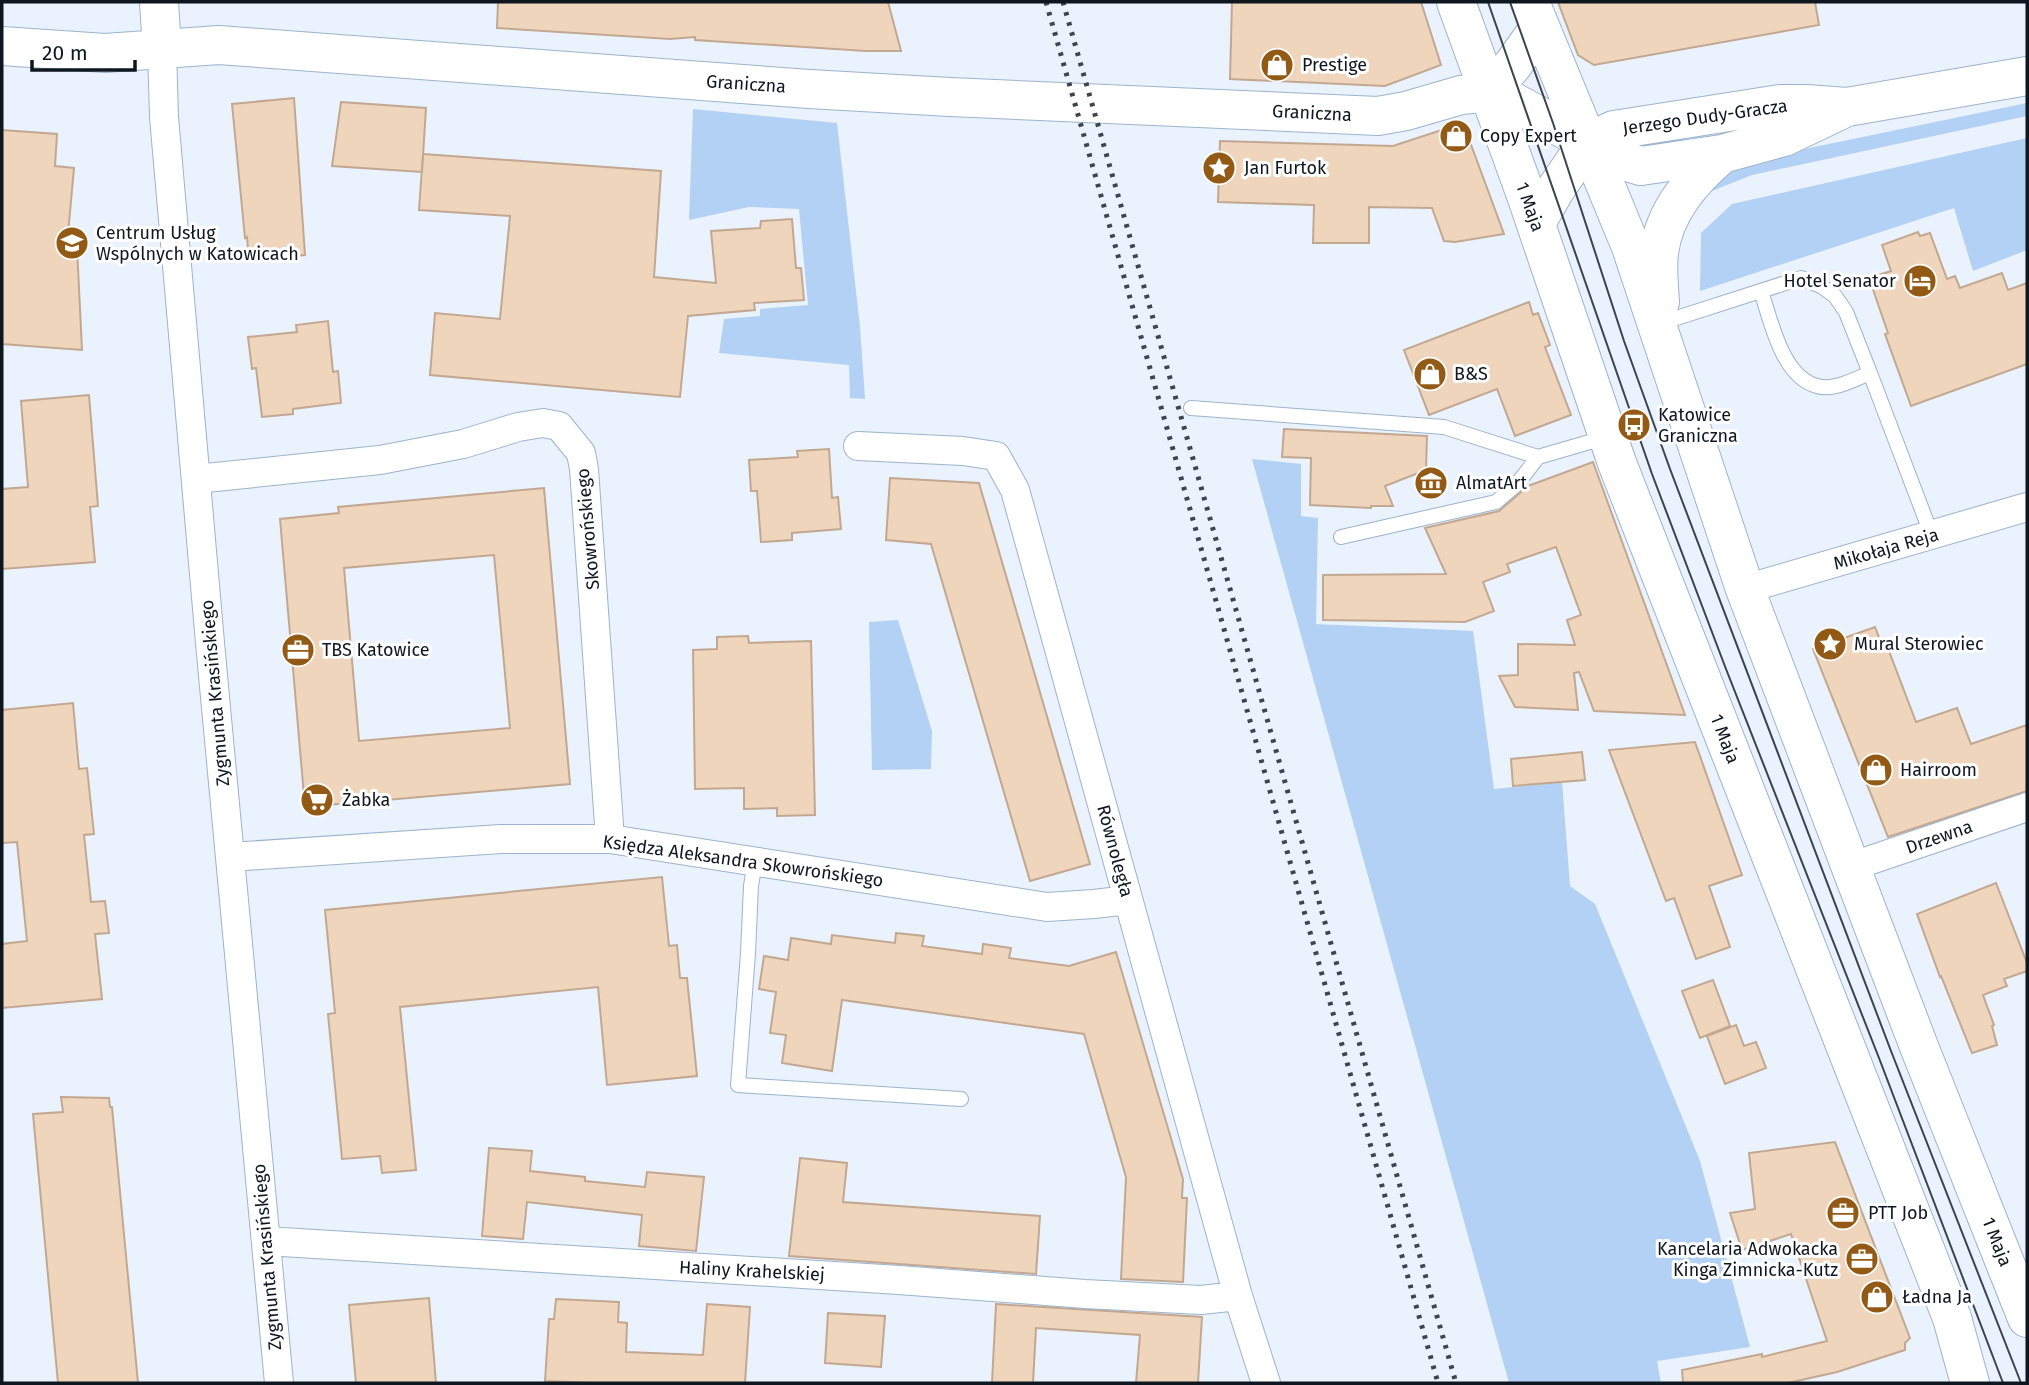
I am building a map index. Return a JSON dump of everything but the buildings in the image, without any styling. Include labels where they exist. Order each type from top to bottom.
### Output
[{"type":"street","name":"Zygmunta Krasińskiego","points":[[159,2],[164,117],[279,1383]]},
{"type":"street","name":"1 Maja","points":[[1456,2],[1536,223],[1608,434],[1952,1318],[1970,1383]]},
{"type":"street","name":"1 Maja","points":[[1535,15],[1631,247],[1745,589],[1918,1044],[2027,1318]]},
{"type":"street","points":[[1535,15],[1512,66],[1488,92],[1508,99],[1588,142],[1536,223]]},
{"type":"street","name":"Graniczna","points":[[2,46],[105,53],[219,45],[809,89],[1378,116],[1461,95],[1488,92]]},
{"type":"street","name":"Jerzego Dudy-Gracza","points":[[1847,107],[1784,137],[1722,154],[1641,166],[1605,155],[1588,142],[1614,130],[1763,106],[1806,104],[1847,107],[2027,76]]},
{"type":"street","points":[[1661,333],[1658,260],[1664,231],[1672,210],[1696,177],[1722,154]]},
{"type":"street","name":"Skowrońskiego","points":[[196,479],[380,460],[463,444],[518,427],[543,423],[559,426],[581,453],[584,469],[610,839]]},
{"type":"street","name":"Równoległa","points":[[858,446],[963,451],[996,456],[1015,490],[1238,1296],[1266,1383]]},
{"type":"street","name":"Mikołaja Reja","points":[[1745,589],[2027,508]]},
{"type":"street","name":"Drzewna","points":[[1850,867],[2027,807]]},
{"type":"street","name":"Księdza Aleksandra Skowrońskiego","points":[[230,857],[501,839],[610,839],[1047,907],[1128,900]]},
{"type":"street","name":"Haliny Krahelskiej","points":[[266,1241],[1085,1294],[1201,1300],[1238,1296]]},
{"type":"lane","points":[[1661,333],[1761,291],[1801,278],[1821,286],[1835,296],[1846,312],[1932,536]]},
{"type":"lane","points":[[1761,291],[1782,355],[1797,374],[1818,386],[1840,385],[1870,373]]},
{"type":"lane","points":[[1191,408],[1444,427],[1538,457],[1608,434]]},
{"type":"lane","points":[[1341,537],[1496,502],[1517,484],[1538,457]]},
{"type":"lane","points":[[755,862],[751,886],[738,1084],[961,1099]]},
{"type":"shaded area","points":[[2027,103],[2027,116],[1752,175],[1712,191],[1697,202],[1721,175],[1756,159]]},
{"type":"shaded area","points":[[693,109],[837,123],[860,327],[865,399],[850,398],[849,365],[719,353],[724,319],[760,316],[760,309],[808,305],[799,209],[749,207],[689,220]]},
{"type":"shaded area","points":[[2027,138],[2027,250],[1973,271],[1954,208],[1700,291],[1701,233],[1732,204]]},
{"type":"shaded area","points":[[1252,459],[1301,464],[1301,516],[1318,518],[1316,624],[1473,631],[1494,789],[1562,782],[1570,886],[1595,904],[1700,1161],[1750,1347],[1657,1361],[1661,1383],[1509,1383]]},
{"type":"shaded area","points":[[898,620],[932,731],[931,769],[872,770],[869,622]]},
{"type":"tram line","points":[[1488,2],[1652,474],[2003,1383]]},
{"type":"tram line","points":[[1510,2],[1670,469],[1891,1051],[2021,1383]]},
{"type":"railway","points":[[1046,2],[1438,1383]]},
{"type":"railway","points":[[1063,2],[1456,1383]]},
{"type":"place","name":"Prestige","points":[[1277,65]]},
{"type":"place","name":"Copy Expert","points":[[1456,136]]},
{"type":"place","name":"Jan Furtok","points":[[1219,168]]},
{"type":"place","name":"Centrum Usług Wspólnych w Katowicach","points":[[72,243]]},
{"type":"place","name":"Hotel Senator","points":[[1920,281]]},
{"type":"place","name":"B&S","points":[[1430,374]]},
{"type":"place","name":"Katowice Graniczna","points":[[1634,425]]},
{"type":"place","name":"AlmatArt","points":[[1431,483]]},
{"type":"place","name":"Mural Sterowiec","points":[[1830,644]]},
{"type":"place","name":"TBS Katowice","points":[[298,650]]},
{"type":"place","name":"Hairroom","points":[[1876,770]]},
{"type":"place","name":"Żabka","points":[[317,800]]},
{"type":"place","name":"PTT Job","points":[[1843,1213]]},
{"type":"place","name":"Kancelaria Adwokacka Kinga Zimnicka-Kutz","points":[[1862,1259]]},
{"type":"place","name":"Ładna Ja","points":[[1877,1297]]}]
